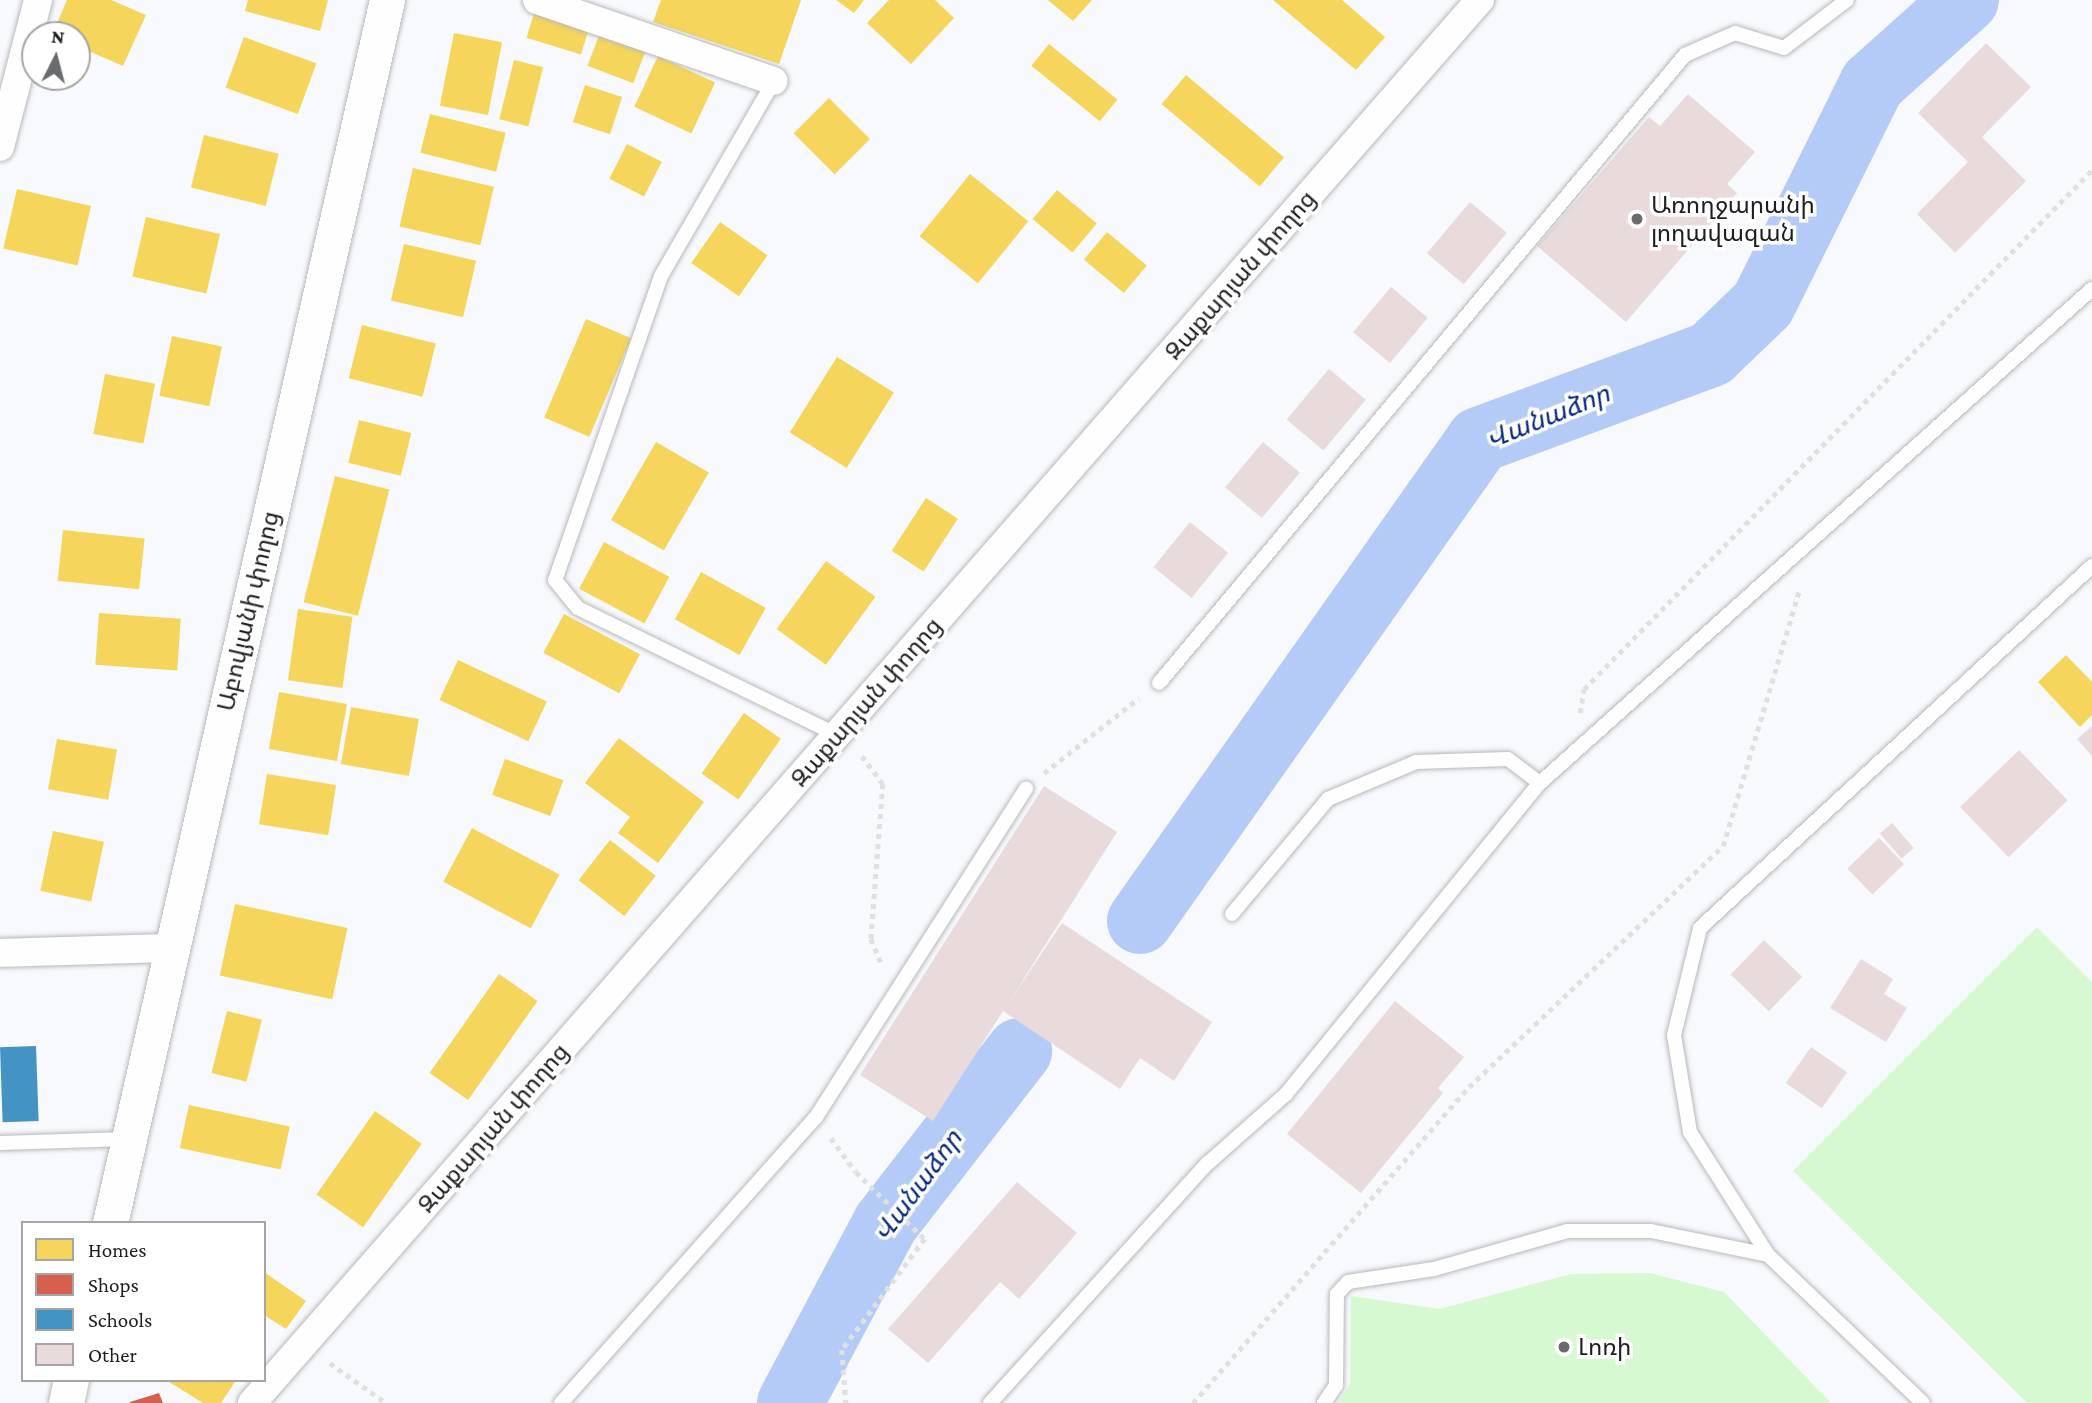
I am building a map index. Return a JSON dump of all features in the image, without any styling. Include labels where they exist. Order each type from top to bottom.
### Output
[{"type":"street","points":[[0,147],[38,0]]},
{"type":"street","name":"Աբովյանի փողոց","points":[[110,1221],[387,0]]},
{"type":"street","points":[[537,0],[774,82]]},
{"type":"street","name":"Զաքարյան փողոց","points":[[252,1403],[1480,0]]},
{"type":"street","points":[[0,953],[171,948]]},
{"type":"street","points":[[65,1403],[70,1382]]},
{"type":"lane","points":[[1159,682],[1685,55],[1735,33],[1784,48],[1847,0]]},
{"type":"lane","points":[[774,82],[661,276],[555,580],[578,608],[837,735]]},
{"type":"lane","points":[[990,1403],[1208,1163],[1286,1094],[1540,783],[2092,289]]},
{"type":"lane","points":[[1923,1403],[1768,1255],[1689,1132],[1674,1035],[1700,928],[2092,566]]},
{"type":"lane","points":[[1232,914],[1328,799],[1416,762],[1508,759],[1540,783]]},
{"type":"lane","points":[[561,1403],[816,1117],[1026,788]]},
{"type":"lane","points":[[0,1143],[130,1139]]},
{"type":"lane","points":[[1324,1403],[1335,1385],[1337,1294],[1348,1282],[1434,1269],[1567,1231],[1651,1231],[1768,1255]]},
{"type":"path","points":[[1599,733],[1580,714],[1584,689],[2092,170]]},
{"type":"path","points":[[1193,1403],[1469,1087],[1723,846],[1815,539]]},
{"type":"path","points":[[1026,788],[1159,682]]},
{"type":"path","points":[[837,735],[871,763],[883,784],[871,939],[894,994]]},
{"type":"path","points":[[816,1117],[863,1180],[925,1239],[842,1350],[846,1403]]},
{"type":"path","points":[[304,1344],[386,1403]]},
{"type":"green space","points":[[2037,927],[2092,982],[2092,1403],[2027,1403],[1793,1171]]},
{"type":"green space","name":"Լոռի","points":[[1650,1273],[1724,1292],[1831,1403],[1338,1403],[1350,1384],[1351,1296],[1439,1309],[1571,1274]]},
{"type":"building: Homes","points":[[67,0],[111,0],[146,15],[123,66],[91,52],[91,21],[58,21]]},
{"type":"building: Homes","points":[[248,0],[328,0],[320,31],[245,11]]},
{"type":"building: Homes","points":[[661,0],[801,0],[779,64],[653,22]]},
{"type":"building: Homes","points":[[836,0],[864,0],[854,13]]},
{"type":"building: Homes","points":[[889,0],[935,0],[954,18],[911,64],[867,23]]},
{"type":"building: Homes","points":[[1048,0],[1092,0],[1073,21]]},
{"type":"building: Homes","points":[[1273,0],[1342,0],[1385,37],[1356,70]]},
{"type":"building: Homes","points":[[535,10],[590,27],[581,54],[527,38]]},
{"type":"building: Homes","points":[[454,33],[502,42],[488,115],[440,106]]},
{"type":"building: Homes","points":[[600,33],[646,51],[633,83],[587,66]]},
{"type":"building: Homes","points":[[244,37],[316,63],[298,114],[226,88]]},
{"type":"building: Homes","points":[[1049,44],[1117,99],[1100,121],[1031,66]]},
{"type":"building: Homes","points":[[658,56],[715,83],[691,133],[634,107]]},
{"type":"building: Homes","points":[[514,60],[543,67],[528,126],[499,119]]},
{"type":"building: Homes","points":[[1186,75],[1284,157],[1260,186],[1162,104]]},
{"type":"building: Homes","points":[[585,85],[622,97],[610,134],[573,122]]},
{"type":"building: Homes","points":[[829,98],[870,139],[835,174],[794,133]]},
{"type":"building: Homes","points":[[430,114],[506,133],[496,172],[420,153]]},
{"type":"building: Homes","points":[[204,135],[279,154],[266,206],[191,187]]},
{"type":"building: Homes","points":[[627,144],[662,162],[644,196],[609,179]]},
{"type":"building: Homes","points":[[413,168],[494,187],[480,245],[400,226]]},
{"type":"building: Homes","points":[[970,174],[1028,221],[978,283],[920,236]]},
{"type":"building: Homes","points":[[17,189],[91,206],[77,266],[3,248]]},
{"type":"building: Homes","points":[[1057,190],[1097,223],[1072,253],[1033,219]]},
{"type":"building: Homes","points":[[146,217],[220,234],[206,294],[132,276]]},
{"type":"building: Homes","points":[[720,222],[768,255],[739,296],[691,263]]},
{"type":"building: Homes","points":[[1107,232],[1147,265],[1124,293],[1084,260]]},
{"type":"building: Homes","points":[[404,244],[476,261],[463,317],[391,301]]},
{"type":"building: Homes","points":[[586,319],[631,338],[589,437],[544,417]]},
{"type":"building: Homes","points":[[362,325],[436,343],[422,397],[349,378]]},
{"type":"building: Homes","points":[[172,336],[222,347],[209,406],[159,396]]},
{"type":"building: Homes","points":[[837,357],[894,393],[847,468],[790,432]]},
{"type":"building: Homes","points":[[105,374],[155,384],[143,444],[93,434]]},
{"type":"building: Homes","points":[[359,420],[411,433],[401,476],[348,463]]},
{"type":"building: Homes","points":[[656,442],[709,473],[664,550],[611,520]]},
{"type":"building: Homes","points":[[335,476],[389,490],[358,616],[304,602]]},
{"type":"building: Homes","points":[[926,498],[958,519],[924,572],[892,551]]},
{"type":"building: Homes","points":[[63,530],[145,539],[139,589],[58,581]]},
{"type":"building: Homes","points":[[604,542],[669,577],[644,624],[579,589]]},
{"type":"building: Homes","points":[[826,561],[875,597],[826,665],[777,629]]},
{"type":"building: Homes","points":[[701,572],[766,608],[740,655],[675,619]]},
{"type":"building: Homes","points":[[298,609],[352,617],[342,688],[288,680]]},
{"type":"building: Homes","points":[[99,613],[181,619],[177,671],[95,665]]},
{"type":"building: Homes","points":[[564,614],[640,654],[619,693],[543,653]]},
{"type":"building: Homes","points":[[2066,655],[2092,682],[2092,715],[2080,727],[2038,682]]},
{"type":"building: Homes","points":[[458,660],[547,701],[528,741],[439,700]]},
{"type":"building: Homes","points":[[279,692],[347,704],[337,761],[269,749]]},
{"type":"building: Homes","points":[[351,707],[419,719],[409,776],[341,764]]},
{"type":"building: Homes","points":[[744,713],[781,739],[738,799],[702,774]]},
{"type":"building: Homes","points":[[619,738],[704,802],[658,863],[618,833],[630,817],[585,783]]},
{"type":"building: Homes","points":[[57,739],[117,750],[108,800],[48,789]]},
{"type":"building: Homes","points":[[505,759],[563,780],[550,816],[492,795]]},
{"type":"building: Homes","points":[[267,774],[336,785],[328,835],[259,824]]},
{"type":"building: Homes","points":[[472,828],[559,874],[531,928],[443,882]]},
{"type":"building: Homes","points":[[53,831],[104,842],[91,901],[40,891]]},
{"type":"building: Homes","points":[[610,840],[656,876],[624,916],[579,880]]},
{"type":"building: Homes","points":[[235,904],[347,928],[332,999],[220,975]]},
{"type":"building: Homes","points":[[499,974],[538,1001],[468,1100],[430,1073]]},
{"type":"building: Homes","points":[[227,1011],[262,1020],[246,1082],[212,1073]]},
{"type":"building: Homes","points":[[189,1105],[290,1126],[281,1169],[180,1148]]},
{"type":"building: Homes","points":[[375,1111],[422,1144],[363,1227],[316,1195]]},
{"type":"building: Homes","points":[[266,1273],[306,1301],[286,1329],[266,1316]]},
{"type":"building: Homes","points":[[169,1382],[235,1382],[221,1403],[203,1403]]},
{"type":"building: Shops","points":[[159,1393],[163,1403],[130,1403],[130,1402]]},
{"type":"building: Schools","points":[[36,1046],[39,1121],[3,1122],[0,1047]]},
{"type":"building: Other","points":[[1986,43],[2031,87],[1982,137],[2026,181],[1955,253],[1917,214],[1968,162],[1918,113]]},
{"type":"building: Other","name":"Առողջարանի լողավազան","points":[[1688,94],[1755,152],[1727,184],[1737,193],[1626,322],[1537,246],[1649,117],[1660,126]]},
{"type":"building: Other","points":[[1470,202],[1507,233],[1464,284],[1427,253]]},
{"type":"building: Other","points":[[1391,287],[1428,318],[1390,363],[1353,332]]},
{"type":"building: Other","points":[[1329,369],[1366,400],[1323,450],[1287,420]]},
{"type":"building: Other","points":[[1263,442],[1300,473],[1262,518],[1225,487]]},
{"type":"building: Other","points":[[1190,522],[1228,553],[1192,598],[1153,567]]},
{"type":"building: Other","points":[[2092,726],[2092,756],[2077,739]]},
{"type":"building: Other","points":[[2019,750],[2068,800],[2009,857],[1960,807]]},
{"type":"building: Other","points":[[1044,786],[1117,832],[1009,1002],[1062,923],[1212,1022],[1174,1081],[1140,1058],[1120,1089],[1003,1011],[933,1121],[860,1075]]},
{"type":"building: Other","points":[[1892,823],[1914,848],[1902,858],[1880,833]]},
{"type":"building: Other","points":[[1879,838],[1904,864],[1872,894],[1847,869]]},
{"type":"building: Other","points":[[1764,940],[1802,977],[1769,1011],[1731,975]]},
{"type":"building: Other","points":[[1861,959],[1893,979],[1884,994],[1907,1008],[1886,1042],[1830,1008]]},
{"type":"building: Other","points":[[1395,1001],[1464,1057],[1438,1088],[1443,1093],[1361,1193],[1287,1134]]},
{"type":"building: Other","points":[[1811,1047],[1847,1072],[1822,1108],[1786,1083]]},
{"type":"building: Other","points":[[1017,1182],[1077,1233],[1019,1299],[1000,1282],[928,1363],[888,1329]]},
{"type":"waterway","name":"Վանաձոր","points":[[1140,921],[1479,440],[1711,354],[1763,304],[1872,84],[1966,0]]},
{"type":"waterway","name":"Վանաձոր","points":[[790,1403],[885,1224],[1019,1051]]},
{"type":"place","name":"Առողջարանի լողավազան","points":[[1637,219]]},
{"type":"place","name":"Լոռի","points":[[1564,1347]]}]
